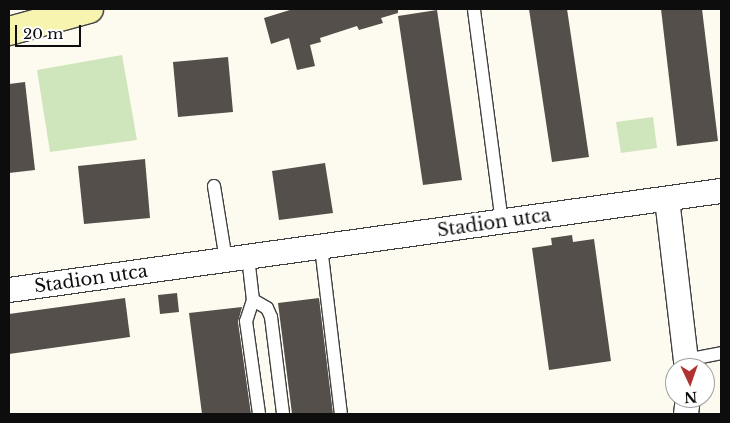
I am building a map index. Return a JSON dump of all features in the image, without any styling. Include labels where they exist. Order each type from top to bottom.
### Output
[{"type":"main road","points":[[9,31],[89,9]]},
{"type":"street","name":"Stadion utca","points":[[9,290],[721,191]]},
{"type":"street","points":[[667,199],[685,358]]},
{"type":"lane","points":[[474,10],[502,222]]},
{"type":"lane","points":[[214,186],[252,300],[246,321],[259,414]]},
{"type":"lane","points":[[321,247],[341,414]]},
{"type":"lane","points":[[252,300],[267,308],[271,317],[283,414]]},
{"type":"lane","points":[[705,358],[721,353]]},
{"type":"green space","points":[[122,55],[137,140],[50,152],[37,70]]},
{"type":"green space","points":[[653,117],[657,148],[621,153],[616,122]]},
{"type":"building","points":[[293,9],[398,9],[398,13],[381,18],[383,23],[359,30],[357,26],[320,38],[321,42],[310,45],[315,66],[297,70],[289,38],[271,44],[264,18]]},
{"type":"building","points":[[529,9],[567,9],[589,157],[552,162]]},
{"type":"building","points":[[661,9],[702,9],[718,141],[677,146]]},
{"type":"building","points":[[437,10],[462,180],[423,185],[398,16]]},
{"type":"building","points":[[228,57],[233,112],[178,117],[173,62]]},
{"type":"building","points":[[25,82],[35,170],[9,173],[9,84]]},
{"type":"building","points":[[145,159],[150,218],[84,224],[78,166]]},
{"type":"building","points":[[325,163],[333,213],[279,220],[272,171]]},
{"type":"building","points":[[572,235],[573,242],[594,239],[611,361],[549,370],[532,248],[552,245],[551,238]]},
{"type":"building","points":[[177,293],[179,312],[160,314],[158,295]]},
{"type":"building","points":[[125,298],[130,337],[9,354],[9,314]]},
{"type":"building","points":[[319,298],[333,414],[292,414],[278,303]]},
{"type":"building","points":[[242,307],[238,322],[251,414],[202,414],[189,313]]}]
